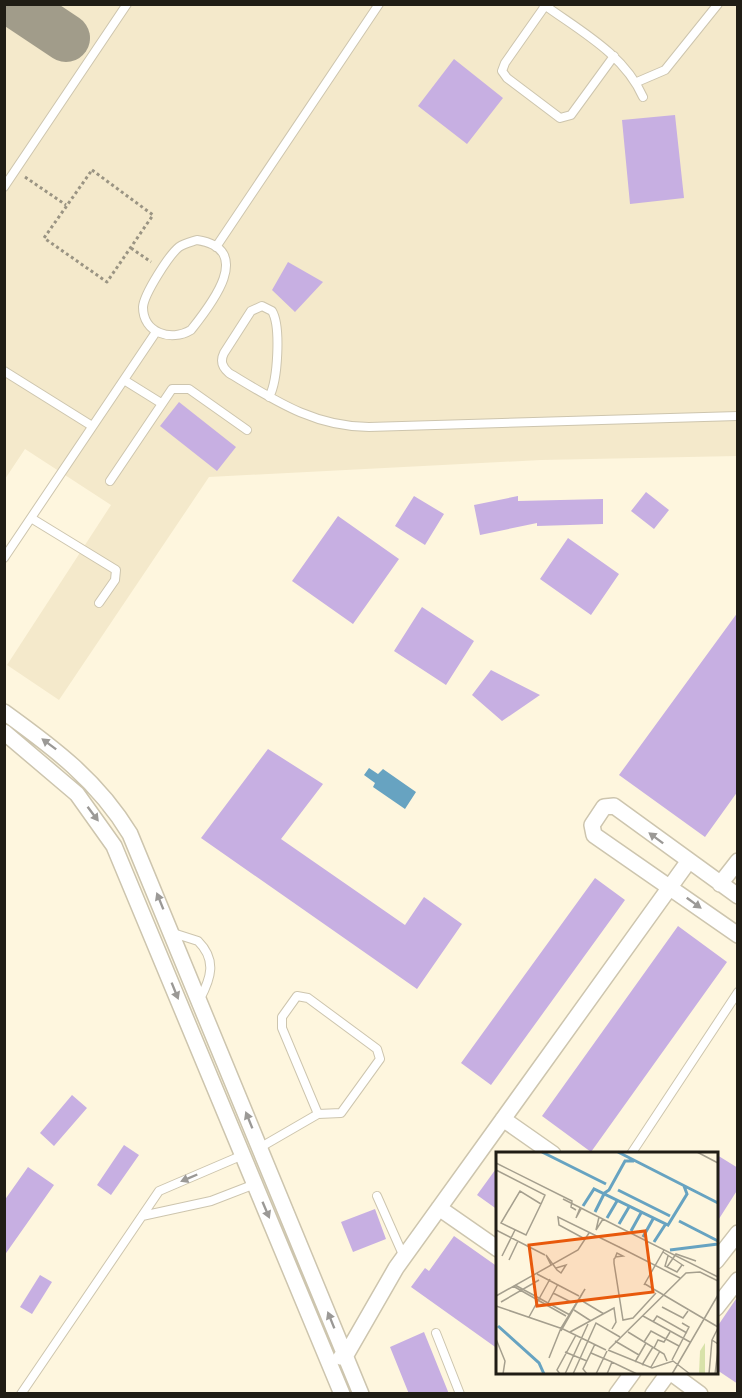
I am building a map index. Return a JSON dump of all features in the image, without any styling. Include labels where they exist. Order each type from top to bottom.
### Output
[{"type":"street","points":[[4,712],[75,765],[111,804],[141,855],[361,1394]]},
{"type":"street","points":[[6,735],[77,794],[114,846],[342,1394]]},
{"type":"street","points":[[738,896],[688,862],[614,806],[604,807],[592,825],[592,832],[738,935]]},
{"type":"street","points":[[720,884],[738,861]]},
{"type":"street","points":[[329,1363],[346,1355],[404,1257],[688,862]]},
{"type":"street","points":[[503,1119],[550,1152]]},
{"type":"street","points":[[243,1155],[261,1147]]},
{"type":"street","points":[[255,1184],[273,1176]]},
{"type":"street","points":[[439,1208],[496,1248]]},
{"type":"street","points":[[718,1260],[738,1233]]},
{"type":"street","points":[[718,1307],[738,1280]]},
{"type":"street","points":[[617,1394],[632,1374]]},
{"type":"street","points":[[653,1394],[668,1374]]},
{"type":"street","points":[[672,1374],[699,1394]]},
{"type":"lane","points":[[4,187],[127,4]]},
{"type":"lane","points":[[216,247],[379,4]]},
{"type":"lane","points":[[637,82],[665,70],[718,4]]},
{"type":"lane","points":[[614,56],[571,115],[560,118],[507,78],[502,71],[544,5],[614,56],[637,82],[643,97]]},
{"type":"lane","points":[[197,240],[216,247],[226,262],[225,281],[196,323],[183,335],[174,337],[156,332],[149,325],[143,306],[145,297],[163,270],[178,248],[187,242],[197,240]]},
{"type":"lane","points":[[268,396],[276,380],[275,316],[267,307],[261,306],[251,311],[224,353],[222,364],[229,373],[268,396],[309,418],[354,427],[738,416]]},
{"type":"lane","points":[[4,558],[156,332]]},
{"type":"lane","points":[[4,371],[92,426]]},
{"type":"lane","points":[[124,380],[161,403]]},
{"type":"lane","points":[[110,482],[172,388],[183,387],[247,430]]},
{"type":"lane","points":[[31,518],[116,570],[115,580],[99,603]]},
{"type":"lane","points":[[173,933],[198,941],[211,963],[210,979],[200,999]]},
{"type":"lane","points":[[632,1152],[738,992]]},
{"type":"lane","points":[[261,1147],[318,1114],[341,1113],[380,1059],[376,1049],[308,998],[297,996],[282,1017],[282,1028],[318,1114]]},
{"type":"lane","points":[[21,1394],[159,1191],[243,1155]]},
{"type":"lane","points":[[142,1216],[211,1201],[255,1184]]},
{"type":"lane","points":[[377,1196],[404,1257]]},
{"type":"lane","points":[[436,1333],[460,1394]]},
{"type":"path","points":[[16,170],[67,205]]},
{"type":"path","points":[[97,171],[153,212],[153,217],[108,280],[102,281],[45,240],[45,236],[67,205],[90,172],[97,171]]},
{"type":"path","points":[[130,248],[163,270]]},
{"type":"shaded area","points":[[5,5],[737,5],[737,456],[541,460],[209,477],[59,700],[7,665],[111,505],[25,449],[5,479]]},
{"type":"water","points":[[369,768],[378,774],[383,769],[416,792],[405,809],[373,787],[375,783],[364,775]]},
{"type":"building","points":[[454,59],[503,98],[467,144],[418,106]]},
{"type":"building","points":[[675,115],[684,198],[630,204],[622,120]]},
{"type":"building","points":[[288,262],[323,282],[295,312],[272,290]]},
{"type":"building","points":[[179,402],[236,447],[217,471],[160,426]]},
{"type":"building","points":[[646,492],[669,510],[654,529],[631,511]]},
{"type":"building","points":[[414,496],[444,514],[425,545],[395,526]]},
{"type":"building","points":[[518,496],[518,501],[603,499],[603,524],[537,526],[537,523],[480,535],[474,505]]},
{"type":"building","points":[[338,516],[399,559],[353,624],[292,581]]},
{"type":"building","points":[[568,538],[619,574],[591,615],[540,579]]},
{"type":"building","points":[[422,607],[474,641],[446,685],[394,651]]},
{"type":"building","points":[[738,612],[738,791],[705,837],[619,775]]},
{"type":"building","points":[[491,670],[540,695],[502,721],[472,695]]},
{"type":"building","points":[[268,749],[323,784],[281,839],[405,925],[424,897],[462,924],[417,989],[201,838]]},
{"type":"building","points":[[595,878],[625,900],[491,1085],[461,1063]]},
{"type":"building","points":[[678,926],[727,962],[591,1152],[542,1116]]},
{"type":"building","points":[[72,1095],[87,1108],[54,1146],[40,1133]]},
{"type":"building","points":[[124,1145],[139,1155],[111,1195],[97,1185]]},
{"type":"building","points":[[718,1156],[738,1168],[738,1189],[718,1220]]},
{"type":"building","points":[[28,1167],[54,1185],[4,1256],[4,1201]]},
{"type":"building","points":[[496,1169],[496,1209],[477,1195]]},
{"type":"building","points":[[375,1209],[386,1239],[353,1252],[341,1222]]},
{"type":"building","points":[[454,1236],[496,1266],[496,1348],[411,1287],[425,1268],[429,1271]]},
{"type":"building","points":[[40,1275],[52,1282],[32,1314],[20,1307]]},
{"type":"building","points":[[738,1296],[738,1384],[718,1371],[718,1326]]},
{"type":"building","points":[[424,1332],[449,1394],[409,1394],[390,1347]]},
{"type":"taxiway","points":[[15,4],[66,38]]}]
